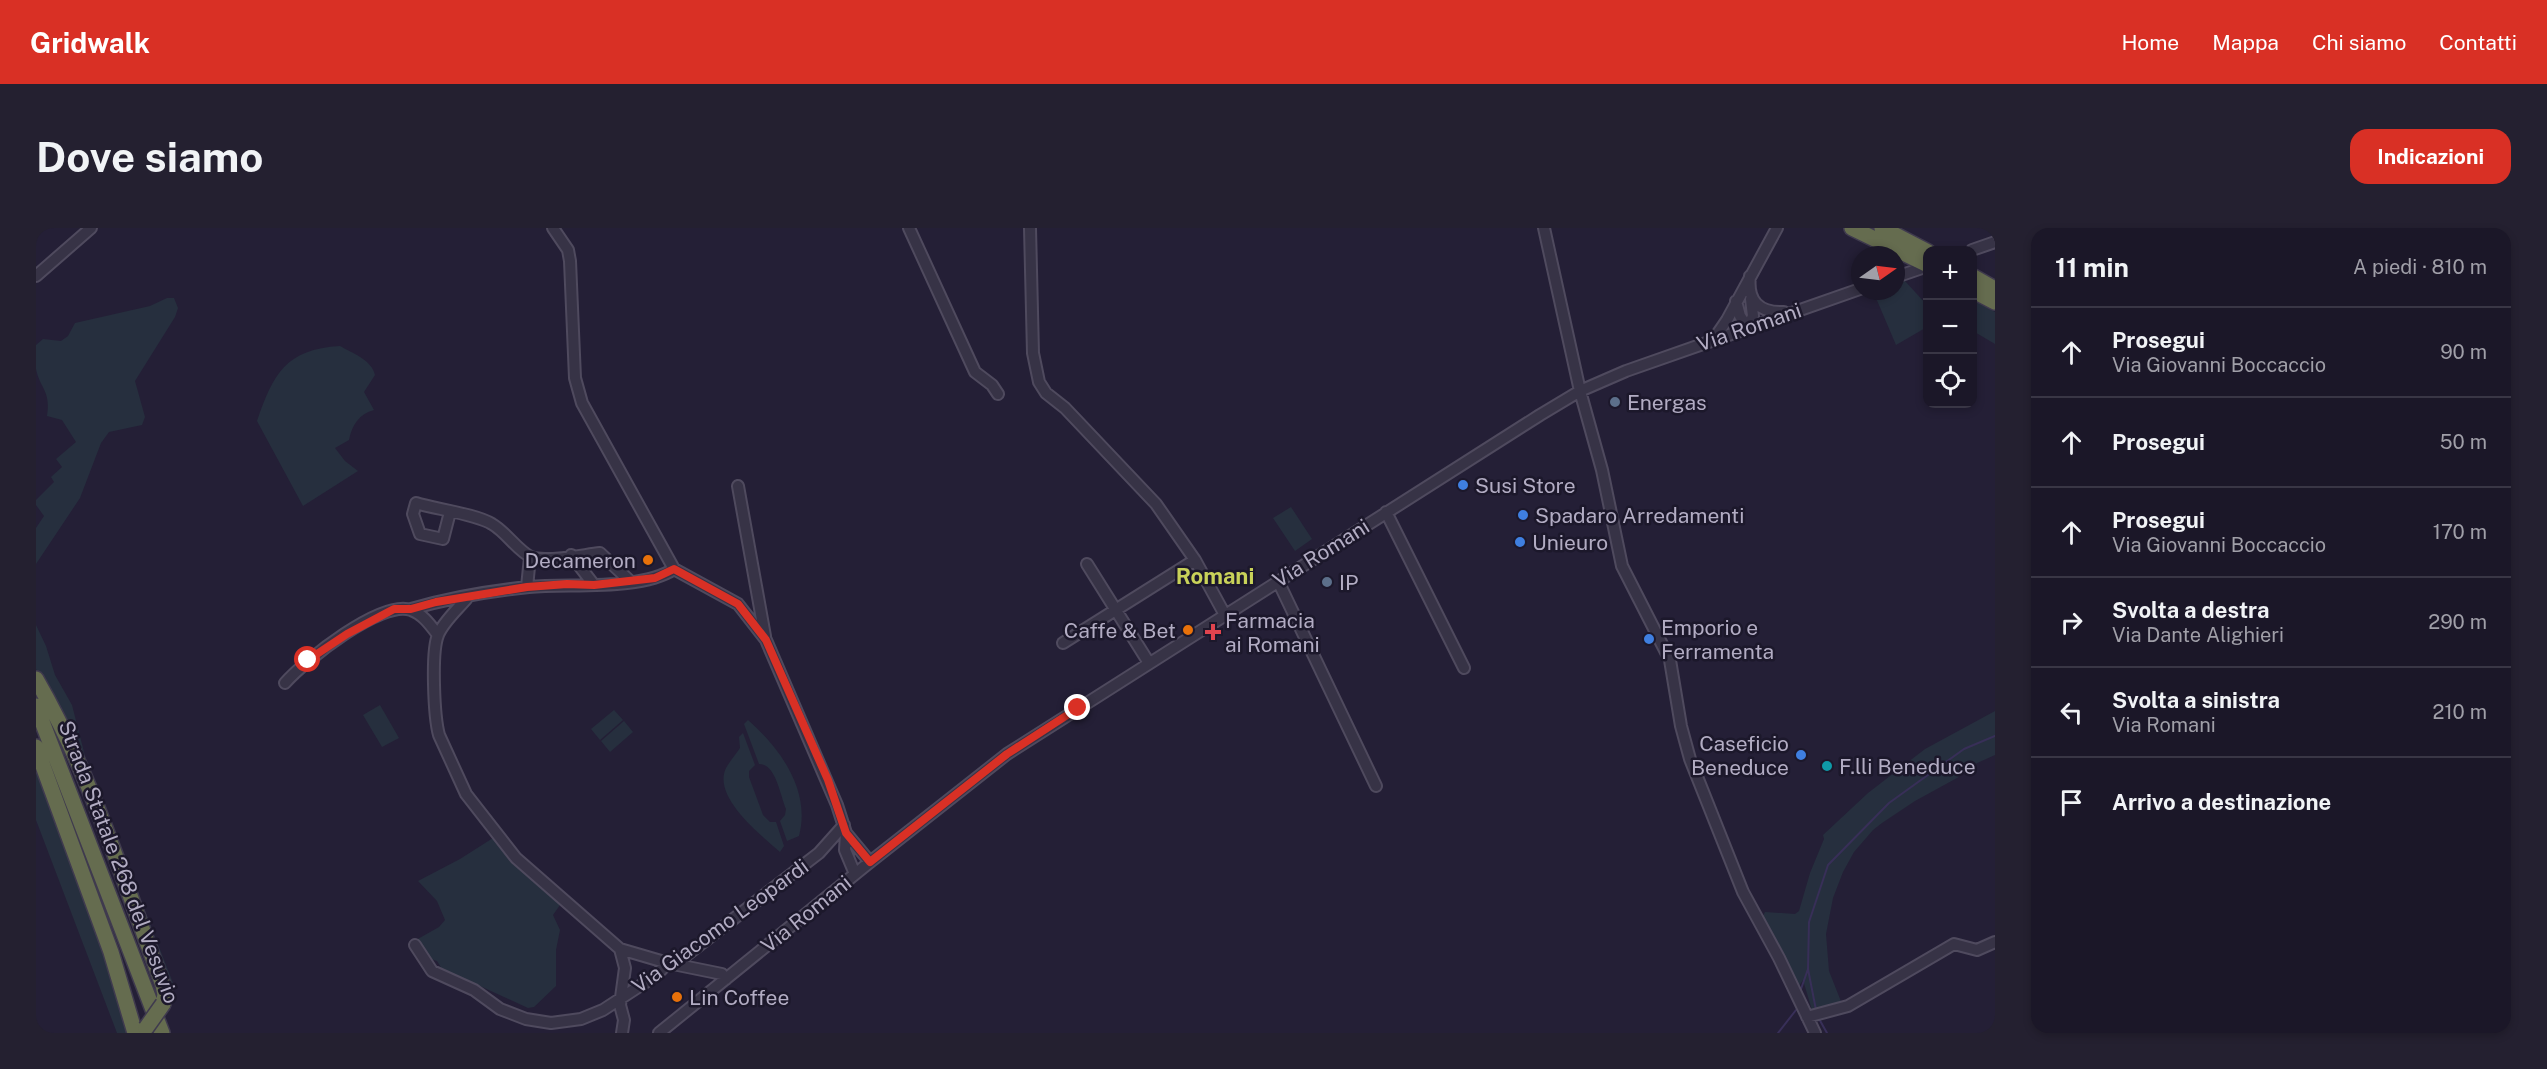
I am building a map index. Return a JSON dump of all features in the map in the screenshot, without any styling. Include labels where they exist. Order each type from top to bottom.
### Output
[{"type":"highway","points":[[1852,228],[1920,252]]},
{"type":"highway","points":[[1882,228],[1920,252]]},
{"type":"highway","points":[[1977,282],[1987,293]]},
{"type":"highway","points":[[36,679],[59,723],[96,810],[163,985],[165,995],[163,1004],[142,1031]]},
{"type":"highway","name":"Strada Statale 268 del Vesuvio","points":[[36,706],[162,1033]]},
{"type":"highway","points":[[36,747],[142,1031]]},
{"type":"street","points":[[36,276],[91,228]]},
{"type":"street","points":[[553,228],[568,250],[570,261],[575,378],[582,403],[674,569],[738,604],[766,640]]},
{"type":"street","points":[[909,228],[975,372],[992,385],[998,394]]},
{"type":"street","points":[[1030,228],[1032,354],[1039,382],[1046,393],[1065,408],[1156,504],[1194,560],[1226,615]]},
{"type":"street","points":[[1544,228],[1580,391],[1602,470],[1622,566],[1666,650],[1690,759],[1743,892],[1779,958],[1815,1033]]},
{"type":"street","points":[[1714,339],[1727,320],[1750,273],[1777,228]]},
{"type":"street","points":[[1977,248],[1995,242]]},
{"type":"street","points":[[1905,274],[1923,268]]},
{"type":"street","points":[[1748,328],[1753,316],[1750,273]]},
{"type":"street","name":"Via Romani","points":[[659,1033],[1007,754],[1580,391],[1626,371],[1851,292]]},
{"type":"street","points":[[1750,296],[1765,310],[1781,313],[1795,311]]},
{"type":"street","points":[[1736,301],[1740,316],[1748,328]]},
{"type":"street","points":[[738,486],[766,640],[828,780],[845,829],[870,862]]},
{"type":"street","points":[[450,512],[489,522],[505,532],[530,557],[548,560],[571,555],[600,553],[630,581]]},
{"type":"street","points":[[1386,512],[1464,668]]},
{"type":"street","points":[[571,555],[594,585]]},
{"type":"street","points":[[527,587],[530,557]]},
{"type":"street","points":[[1063,644],[1194,560]]},
{"type":"street","points":[[1087,564],[1149,663]]},
{"type":"street","points":[[285,683],[300,666],[370,620],[394,609],[411,609],[436,602],[527,587],[567,584],[594,585],[655,578],[674,569]]},
{"type":"street","points":[[1278,581],[1376,786]]},
{"type":"street","points":[[467,598],[438,635],[435,681],[436,725],[451,766],[466,794],[516,858],[620,949],[722,975],[726,979]]},
{"type":"street","points":[[411,609],[429,623],[438,635]]},
{"type":"street","points":[[845,829],[845,850],[855,874]]},
{"type":"street","name":"Via Giacomo Leopardi","points":[[622,1033],[624,1020],[620,1005],[621,998],[655,976],[668,963],[688,954],[819,853],[845,829]]},
{"type":"street","name":"Via Giacomo Leopardi","points":[[819,853],[845,850]]},
{"type":"street","points":[[1807,1017],[1848,1006],[1954,944],[1977,950],[1995,942]]},
{"type":"street","points":[[415,945],[423,961],[432,971],[474,990],[500,1009],[526,1019],[551,1023],[581,1019],[603,1010],[621,998],[625,968],[620,949]]},
{"type":"shaded area","points":[[1905,281],[1923,301],[1923,329],[1896,345],[1877,300],[1905,300]]},
{"type":"shaded area","points":[[167,298],[174,298],[178,308],[175,317],[135,381],[145,417],[142,425],[109,432],[101,443],[80,498],[36,564],[36,528],[44,516],[36,505],[36,500],[54,482],[51,477],[62,467],[56,459],[76,442],[62,420],[47,416],[48,400],[36,369],[36,345],[43,339],[61,341],[68,336],[75,323],[150,306]]},
{"type":"shaded area","points":[[1977,301],[1995,312],[1995,344],[1977,333]]},
{"type":"shaded area","points":[[340,346],[361,358],[373,370],[375,375],[364,392],[374,410],[360,417],[354,425],[349,440],[335,448],[345,461],[358,471],[303,506],[257,421],[269,390],[284,367],[306,352]]},
{"type":"shaded area","points":[[1291,507],[1312,539],[1295,551],[1273,518]]},
{"type":"shaded area","points":[[36,625],[46,646],[55,675],[72,705],[85,756],[173,983],[172,996],[45,684],[36,669]]},
{"type":"shaded area","points":[[380,705],[399,738],[382,747],[363,715]]},
{"type":"shaded area","points":[[614,710],[623,720],[600,740],[591,729]]},
{"type":"shaded area","points":[[1995,711],[1995,755],[1975,764],[1957,778],[1915,801],[1882,823],[1854,852],[1833,898],[1826,934],[1829,971],[1842,1004],[1812,1010],[1803,980],[1799,986],[1763,916],[1765,912],[1795,914],[1799,911],[1810,873],[1824,839],[1823,835],[1868,793],[1925,749]]},
{"type":"shaded area","points":[[748,720],[772,744],[797,787],[802,819],[799,836],[787,841],[780,821],[786,809],[777,781],[770,769],[759,764],[744,724]]},
{"type":"shaded area","points":[[624,721],[633,732],[610,752],[601,741]]},
{"type":"shaded area","points":[[743,733],[755,765],[749,771],[749,777],[763,815],[770,822],[776,822],[784,846],[780,852],[751,826],[732,803],[726,791],[724,779],[726,768],[740,748],[739,737]]},
{"type":"shaded area","points":[[36,764],[133,1033],[117,1033],[36,820]]},
{"type":"shaded area","points":[[493,838],[516,865],[560,905],[553,915],[560,930],[556,950],[556,986],[534,1007],[528,1008],[480,986],[445,974],[437,961],[425,957],[416,940],[439,927],[445,920],[437,901],[418,881],[460,859]]},
{"type":"waterway","points":[[1816,1010],[1808,969],[1809,922],[1828,865],[1889,803],[1964,749],[1995,736]]},
{"type":"waterway","points":[[1801,989],[1808,969]]},
{"type":"waterway","points":[[1778,1033],[1796,1010]]},
{"type":"waterway","points":[[1818,1017],[1827,1033]]},
{"type":"place","name":"Energas","points":[[1615,402]]},
{"type":"place","name":"Susi Store","points":[[1463,485]]},
{"type":"place","name":"Spadaro Arredamenti","points":[[1523,515]]},
{"type":"place","name":"Unieuro","points":[[1520,542]]},
{"type":"place","name":"Decameron","points":[[648,560]]},
{"type":"place","name":"IP","points":[[1327,582]]},
{"type":"place","name":"Caffe & Bet","points":[[1188,630]]},
{"type":"place","name":"Farmacia ai Romani","points":[[1213,632]]},
{"type":"place","name":"Emporio e Ferramenta","points":[[1649,639]]},
{"type":"place","name":"Caseficio Beneduce","points":[[1801,755]]},
{"type":"place","name":"F.lli Beneduce","points":[[1827,766]]},
{"type":"place","name":"Lin Coffee","points":[[677,997]]},
{"type":"district","name":"Romani","points":[[1215,576]]},
{"type":"route","points":[[308,660],[370,620],[394,609],[411,609],[436,602],[527,587],[567,584],[594,585],[655,578],[664,576],[674,569],[718,591],[738,604],[754,622],[766,640],[828,780],[846,833],[870,862],[1007,754],[1078,708]]}]
